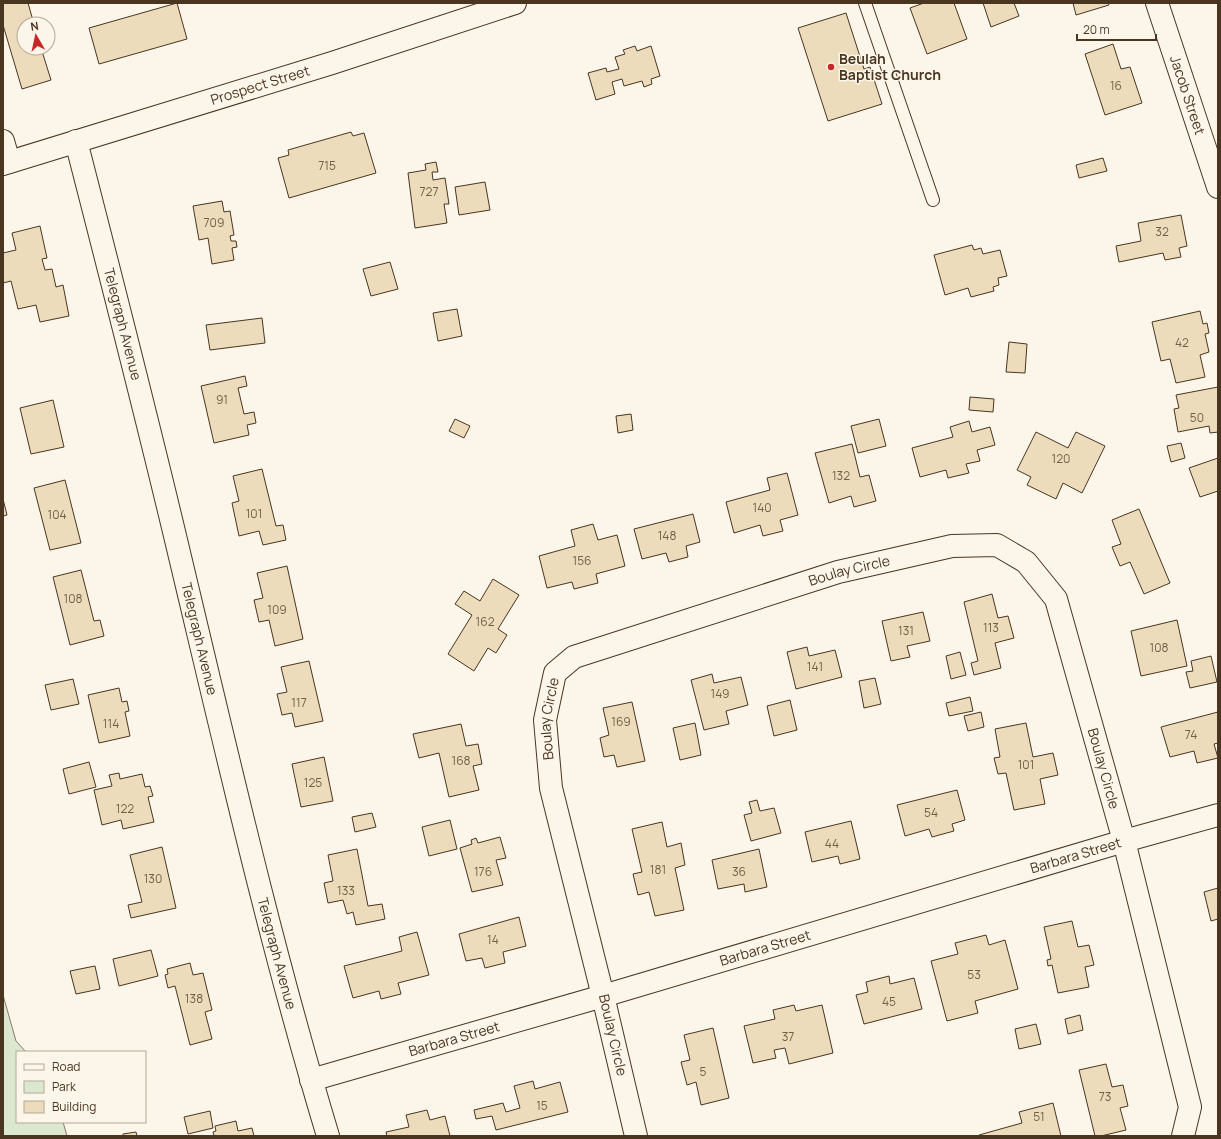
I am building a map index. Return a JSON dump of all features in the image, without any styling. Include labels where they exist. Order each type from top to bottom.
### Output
[{"type":"street","name":"Prospect Street","points":[[6,163],[332,63],[515,3]]},
{"type":"street","name":"Jacob Street","points":[[1157,3],[1218,187]]},
{"type":"street","name":"Telegraph Avenue","points":[[76,141],[141,395],[256,871],[311,1080],[328,1136]]},
{"type":"street","points":[[3,142],[6,163]]},
{"type":"street","name":"Boulay Circle","points":[[636,1136],[604,996],[551,788],[545,720],[555,673],[574,657],[838,572],[952,546],[997,545],[1026,562],[1056,599],[1124,841],[1190,1107],[1183,1136]]},
{"type":"street","name":"Barbara Street","points":[[311,1080],[604,996],[1124,841],[1218,815]]},
{"type":"lane","points":[[865,3],[934,200]]},
{"type":"green space","points":[[3,995],[16,1041],[25,1051],[16,1051],[16,1123],[63,1123],[67,1136],[3,1136]]},
{"type":"building","points":[[3,3],[28,3],[32,16],[16,16],[16,56],[44,56],[51,80],[22,89],[3,25]]},
{"type":"building","points":[[177,3],[187,39],[99,64],[89,28]]},
{"type":"building","points":[[924,3],[954,3],[967,39],[927,54],[910,8]]},
{"type":"building","points":[[983,3],[1014,3],[1019,16],[991,27]]},
{"type":"building","points":[[1073,3],[1108,3],[1109,5],[1076,15]]},
{"type":"building","points":[[846,13],[864,69],[870,67],[882,104],[828,121],[798,28]]},
{"type":"building","points":[[1113,44],[1121,69],[1130,67],[1142,103],[1105,115],[1085,54]]},
{"type":"building","points":[[635,46],[637,51],[651,46],[660,76],[651,79],[652,84],[644,87],[642,81],[624,86],[622,79],[612,82],[615,94],[596,100],[588,73],[606,68],[607,72],[619,69],[615,57],[625,54],[623,50]]},
{"type":"building","points":[[351,132],[353,136],[364,133],[376,173],[289,198],[278,158],[289,155],[288,150]]},
{"type":"building","points":[[1103,158],[1107,171],[1079,178],[1076,165]]},
{"type":"building","points":[[436,162],[438,172],[432,172],[433,180],[445,178],[449,204],[444,204],[447,223],[415,228],[408,173],[426,170],[425,164]]},
{"type":"building","points":[[485,182],[490,210],[459,215],[455,187]]},
{"type":"building","points":[[222,201],[224,212],[230,211],[234,235],[230,236],[231,241],[236,241],[237,247],[232,248],[234,260],[212,264],[208,238],[199,240],[193,206]]},
{"type":"building","points":[[1181,215],[1187,246],[1179,248],[1181,257],[1165,260],[1163,253],[1119,262],[1116,246],[1141,241],[1138,223]]},
{"type":"building","points":[[40,226],[47,258],[42,259],[45,270],[52,269],[56,287],[63,285],[69,316],[40,322],[36,305],[18,309],[11,281],[3,283],[3,253],[16,250],[12,233]]},
{"type":"building","points":[[972,245],[974,250],[981,248],[983,254],[1000,250],[1007,276],[998,278],[999,285],[993,287],[994,291],[971,297],[968,288],[945,295],[934,255]]},
{"type":"building","points":[[390,262],[398,289],[371,296],[363,269]]},
{"type":"building","points":[[457,309],[462,336],[438,341],[433,313]]},
{"type":"building","points":[[1200,311],[1203,324],[1207,323],[1209,333],[1205,334],[1209,352],[1200,355],[1205,377],[1176,383],[1170,359],[1161,361],[1152,322]]},
{"type":"building","points":[[262,318],[265,343],[210,350],[206,325]]},
{"type":"building","points":[[1009,342],[1027,344],[1025,373],[1006,372]]},
{"type":"building","points":[[245,376],[247,386],[238,388],[244,414],[254,412],[256,423],[247,425],[249,435],[214,443],[201,386]]},
{"type":"building","points":[[1218,387],[1218,432],[1210,433],[1209,426],[1178,432],[1174,409],[1179,408],[1176,395]]},
{"type":"building","points":[[970,397],[994,399],[993,412],[969,410]]},
{"type":"building","points":[[53,400],[64,447],[31,454],[20,408]]},
{"type":"building","points":[[631,414],[633,430],[618,433],[616,416]]},
{"type":"building","points":[[455,419],[470,426],[464,438],[449,431]]},
{"type":"building","points":[[879,419],[886,446],[858,453],[851,426]]},
{"type":"building","points":[[969,421],[972,432],[990,427],[995,445],[977,450],[980,461],[966,464],[969,473],[948,478],[946,470],[920,477],[912,448],[953,437],[950,427]]},
{"type":"building","points":[[1036,432],[1068,448],[1076,432],[1105,446],[1082,493],[1063,483],[1056,499],[1027,485],[1031,477],[1017,470]]},
{"type":"building","points":[[1181,443],[1185,458],[1171,462],[1167,446]]},
{"type":"building","points":[[852,444],[860,477],[869,475],[876,501],[854,507],[851,496],[829,503],[815,453]]},
{"type":"building","points":[[1218,458],[1218,491],[1200,497],[1189,468]]},
{"type":"building","points":[[262,469],[276,526],[283,525],[286,540],[263,545],[259,531],[239,536],[232,503],[239,501],[233,476]]},
{"type":"building","points":[[787,473],[798,515],[780,520],[783,531],[763,536],[760,525],[734,533],[726,502],[770,490],[767,478]]},
{"type":"building","points":[[65,480],[81,543],[50,550],[34,488]]},
{"type":"building","points":[[3,499],[7,515],[3,516]]},
{"type":"building","points":[[1139,509],[1170,583],[1144,594],[1130,562],[1120,566],[1112,547],[1121,544],[1112,520]]},
{"type":"building","points":[[693,514],[700,542],[686,546],[688,557],[669,562],[666,553],[642,559],[634,529]]},
{"type":"building","points":[[593,524],[598,540],[617,535],[625,566],[596,574],[598,583],[574,589],[572,582],[547,588],[539,556],[575,546],[571,530]]},
{"type":"building","points":[[287,566],[303,639],[275,646],[269,620],[259,622],[254,600],[263,598],[257,573]]},
{"type":"building","points":[[81,570],[94,621],[100,620],[104,636],[70,645],[53,577]]},
{"type":"building","points":[[493,579],[519,595],[498,629],[507,635],[496,653],[488,648],[474,671],[448,654],[472,615],[455,604],[464,591],[480,601]]},
{"type":"building","points":[[992,594],[998,618],[1008,616],[1014,638],[995,643],[1001,668],[974,675],[971,663],[978,661],[964,602]]},
{"type":"building","points":[[923,612],[930,641],[907,646],[910,657],[891,661],[882,621]]},
{"type":"building","points":[[1177,620],[1187,666],[1141,676],[1131,631]]},
{"type":"building","points":[[807,647],[809,656],[835,650],[842,677],[796,689],[787,652]]},
{"type":"building","points":[[960,652],[966,675],[951,679],[946,656]]},
{"type":"building","points":[[1211,656],[1217,682],[1190,688],[1186,672],[1193,671],[1191,661]]},
{"type":"building","points":[[309,661],[323,721],[295,727],[292,713],[282,715],[277,694],[287,692],[281,667]]},
{"type":"building","points":[[712,674],[714,683],[741,677],[748,705],[726,711],[729,724],[704,730],[691,680]]},
{"type":"building","points":[[875,678],[881,704],[864,708],[859,681]]},
{"type":"building","points":[[73,679],[79,704],[51,710],[45,685]]},
{"type":"building","points":[[119,688],[122,702],[127,701],[129,711],[125,712],[130,736],[99,743],[88,695]]},
{"type":"building","points":[[970,697],[973,711],[949,716],[946,703]]},
{"type":"building","points":[[790,700],[797,730],[774,736],[767,706]]},
{"type":"building","points":[[632,702],[645,761],[617,767],[614,755],[604,757],[600,738],[609,735],[603,708]]},
{"type":"building","points":[[981,712],[984,727],[968,731],[964,716]]},
{"type":"building","points":[[1218,712],[1218,743],[1214,744],[1218,758],[1197,763],[1194,751],[1170,757],[1161,727]]},
{"type":"building","points":[[695,723],[701,755],[680,760],[673,728]]},
{"type":"building","points":[[1026,723],[1033,757],[1053,753],[1058,775],[1040,779],[1045,804],[1014,810],[1006,773],[998,774],[994,758],[1000,757],[995,729]]},
{"type":"building","points":[[461,724],[466,746],[478,744],[482,764],[473,766],[479,790],[449,797],[439,753],[419,758],[413,734]]},
{"type":"building","points":[[324,757],[333,801],[301,807],[292,764]]},
{"type":"building","points":[[89,762],[96,787],[69,794],[63,769]]},
{"type":"building","points":[[119,773],[120,779],[142,774],[145,787],[150,786],[153,796],[148,797],[154,822],[123,829],[121,820],[102,825],[94,790],[112,786],[109,775]]},
{"type":"building","points":[[957,790],[965,820],[952,824],[954,831],[932,837],[929,829],[905,836],[897,805]]},
{"type":"building","points":[[757,800],[760,811],[774,808],[781,833],[751,841],[744,815],[752,813],[749,802]]},
{"type":"building","points":[[372,813],[376,827],[355,832],[352,817]]},
{"type":"building","points":[[450,820],[457,849],[429,856],[422,827]]},
{"type":"building","points":[[851,821],[860,859],[840,864],[838,856],[812,862],[805,832]]},
{"type":"building","points":[[662,822],[667,847],[681,843],[685,865],[675,868],[684,910],[655,916],[649,892],[638,895],[633,874],[642,872],[632,829]]},
{"type":"building","points":[[500,837],[506,858],[496,860],[503,885],[472,892],[460,848],[472,844],[471,840],[476,838],[478,843]]},
{"type":"building","points":[[162,847],[176,908],[131,918],[128,905],[142,902],[130,855]]},
{"type":"building","points":[[357,849],[368,906],[382,904],[385,919],[356,925],[353,912],[347,914],[343,900],[328,903],[324,883],[333,881],[328,855]]},
{"type":"building","points":[[759,849],[767,887],[745,892],[744,884],[718,889],[712,860]]},
{"type":"building","points":[[1218,888],[1218,919],[1211,921],[1204,892]]},
{"type":"building","points":[[519,917],[526,946],[503,952],[505,963],[485,968],[482,958],[466,961],[459,934]]},
{"type":"building","points":[[1072,921],[1078,947],[1089,945],[1094,965],[1085,967],[1089,987],[1058,993],[1052,965],[1048,966],[1047,960],[1051,959],[1044,927]]},
{"type":"building","points":[[417,932],[429,975],[398,983],[401,994],[381,999],[379,991],[353,998],[344,966],[402,951],[399,937]]},
{"type":"building","points":[[986,935],[989,945],[1005,940],[1018,989],[975,1001],[978,1013],[947,1021],[931,961],[958,954],[955,943]]},
{"type":"building","points":[[151,950],[158,976],[119,986],[113,959]]},
{"type":"building","points":[[190,963],[193,975],[203,973],[212,1010],[205,1012],[212,1039],[190,1045],[175,986],[168,988],[165,975],[168,974],[167,969]]},
{"type":"building","points":[[95,966],[100,989],[76,994],[70,971]]},
{"type":"building","points":[[889,976],[890,984],[914,978],[922,1009],[864,1024],[856,995],[868,992],[866,982]]},
{"type":"building","points":[[794,1005],[796,1011],[822,1005],[833,1053],[789,1064],[785,1048],[774,1050],[776,1058],[753,1063],[744,1026],[775,1019],[773,1010]]},
{"type":"building","points":[[1080,1015],[1083,1030],[1068,1034],[1065,1019]]},
{"type":"building","points":[[1036,1024],[1041,1044],[1019,1049],[1015,1029]]},
{"type":"building","points":[[713,1028],[729,1098],[701,1105],[696,1082],[687,1085],[681,1062],[690,1060],[684,1035]]},
{"type":"building","points":[[1106,1064],[1112,1087],[1123,1085],[1128,1106],[1120,1108],[1126,1130],[1095,1136],[1079,1070]]},
{"type":"building","points":[[533,1081],[535,1089],[560,1082],[568,1112],[496,1130],[492,1116],[476,1119],[474,1110],[503,1103],[506,1112],[520,1108],[514,1086]]},
{"type":"building","points":[[1053,1103],[1061,1136],[979,1136],[1022,1123],[1019,1112]]},
{"type":"building","points":[[427,1110],[430,1120],[445,1116],[450,1136],[387,1136],[386,1132],[409,1127],[406,1115]]},
{"type":"building","points":[[210,1111],[213,1128],[188,1134],[184,1117]]},
{"type":"building","points":[[236,1121],[238,1131],[252,1128],[254,1136],[214,1136],[213,1132],[216,1131],[215,1126]]},
{"type":"building","points":[[136,1132],[137,1136],[123,1136],[123,1134]]},
{"type":"place","name":"Beulah Baptist Church","points":[[831,67]]}]
